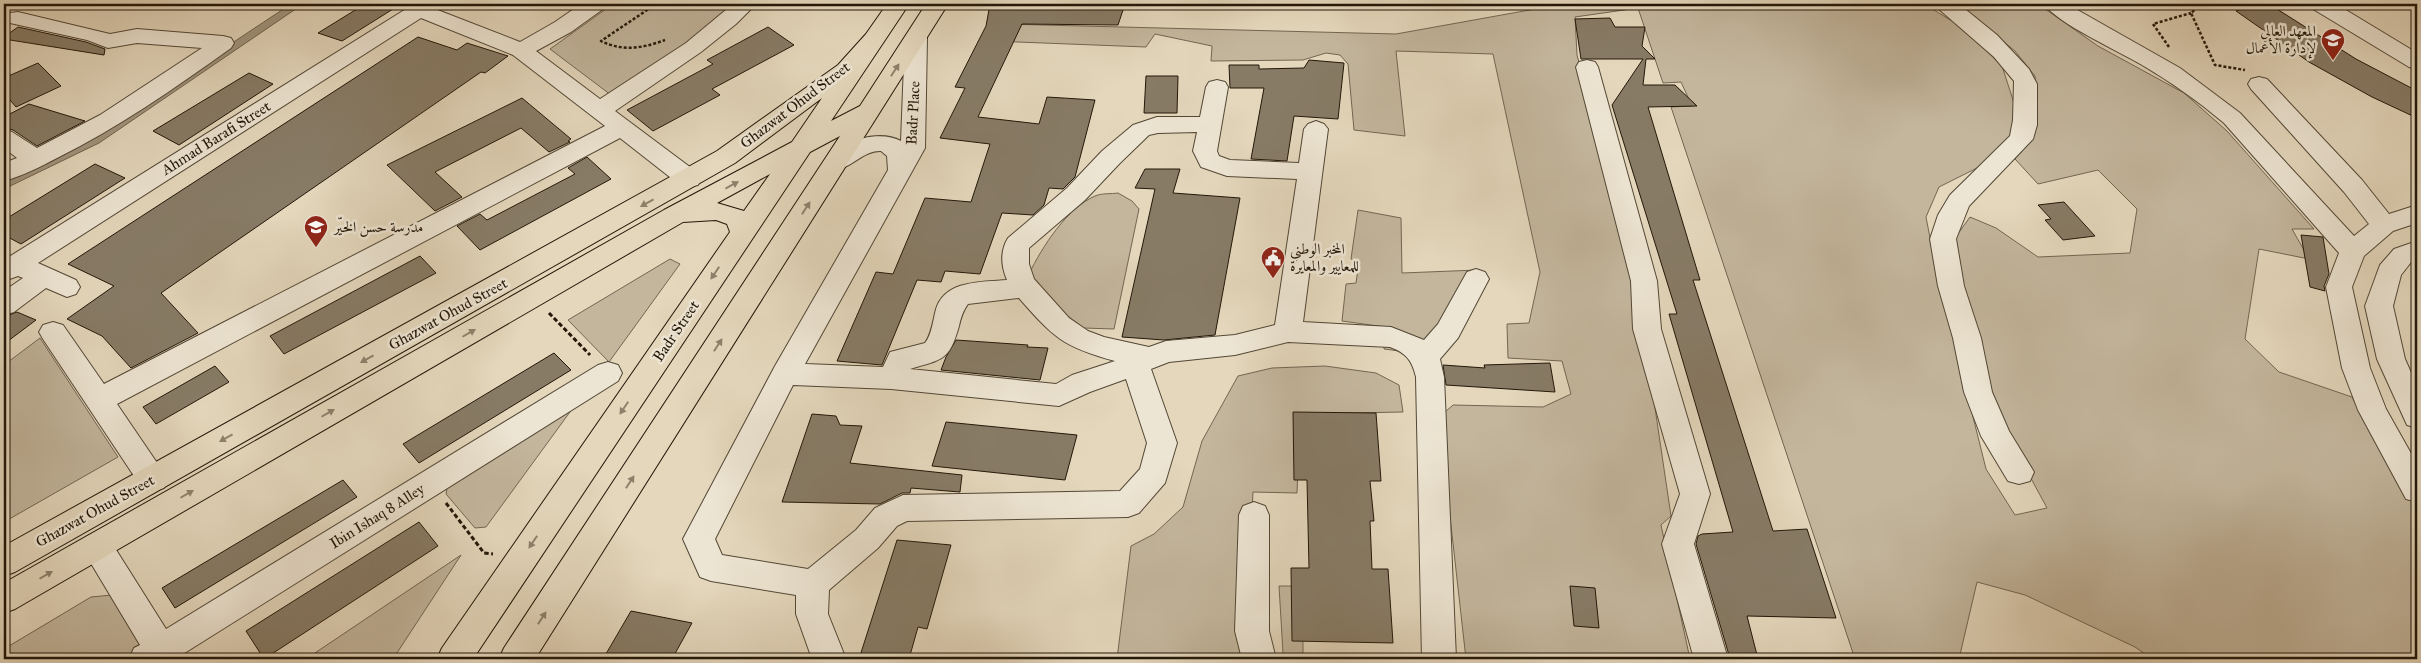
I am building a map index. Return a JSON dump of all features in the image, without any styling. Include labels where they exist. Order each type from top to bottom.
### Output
[{"type":"main road","name":"Badr Street","points":[[454,659],[898,4]]},
{"type":"main road","points":[[516,659],[937,4]]},
{"type":"main road","name":"Ghazwat Ohud Street","points":[[4,562],[726,157],[846,70],[874,38]]},
{"type":"main road","name":"Ghazwat Ohud Street","points":[[4,599],[673,216],[868,111]]},
{"type":"main road","points":[[726,157],[767,145],[801,147],[820,153],[835,163]]},
{"type":"main road","points":[[673,216],[725,211],[742,223],[743,233]]},
{"type":"street","points":[[11,22],[40,4]]},
{"type":"street","points":[[521,50],[562,27],[595,4]]},
{"type":"street","points":[[600,110],[679,57],[745,4]]},
{"type":"street","points":[[1944,4],[2007,56],[2025,80],[2024,102],[2027,115],[2026,127],[2021,139],[1959,201],[1951,215],[1943,238],[1951,286],[1967,338],[1978,392],[1996,436],[2019,472]]},
{"type":"street","points":[[2055,4],[2064,12],[2187,82],[2211,99],[2232,118],[2354,250]]},
{"type":"street","points":[[2321,4],[2417,62]]},
{"type":"street","points":[[423,7],[521,50],[689,179]]},
{"type":"street","name":"Ahmad Barafi Street","points":[[10,268],[423,7]]},
{"type":"street","points":[[4,173],[79,138],[135,105],[223,43],[137,36],[108,41],[94,35],[11,22]]},
{"type":"street","name":"Badr Place","points":[[813,584],[712,567],[699,539],[785,374],[913,148],[916,38]]},
{"type":"street","points":[[1587,67],[1644,281],[1647,329],[1695,494],[1678,544],[1710,659]]},
{"type":"street","points":[[2259,84],[2353,186],[2384,225]]},
{"type":"street","points":[[1217,88],[1205,154],[1214,164],[1227,168],[1310,171]]},
{"type":"street","points":[[1142,361],[1082,339],[1059,326],[1024,288],[1015,266],[1017,244],[1076,194],[1137,133],[1157,125],[1210,124]]},
{"type":"street","points":[[99,400],[621,126]]},
{"type":"street","points":[[1288,332],[1316,129]]},
{"type":"street","points":[[4,137],[35,159]]},
{"type":"street","points":[[835,163],[857,149],[870,144],[882,143],[891,146],[898,154],[900,170]]},
{"type":"street","points":[[2417,214],[2384,225],[2354,250],[2339,288],[2356,368],[2372,410],[2400,464],[2417,490]]},
{"type":"street","points":[[2417,250],[2403,255],[2389,272],[2380,306],[2391,358],[2417,417]]},
{"type":"street","points":[[4,305],[55,282],[10,268]]},
{"type":"street","points":[[1425,357],[1448,331],[1476,279]]},
{"type":"street","points":[[891,378],[900,360],[930,354],[939,346],[951,306],[959,297],[972,292],[1024,288]]},
{"type":"street","points":[[53,332],[153,478]]},
{"type":"street","points":[[785,374],[891,378],[1059,394],[1082,382],[1101,378],[1166,352],[1235,345],[1288,332],[1391,337],[1411,344],[1425,357],[1430,377],[1439,659]]},
{"type":"street","points":[[829,659],[812,614],[813,584],[867,539],[886,517],[903,508],[1128,504],[1154,474],[1162,443],[1142,361]]},
{"type":"street","name":"Ibin Ishaq 8 Alley","points":[[153,654],[608,373]]},
{"type":"street","points":[[1254,515],[1252,631],[1259,659]]},
{"type":"street","points":[[97,546],[153,654]]},
{"type":"path","points":[[656,4],[601,42],[612,48],[644,48],[671,37]]},
{"type":"path","points":[[2164,20],[2191,13],[2202,4]]},
{"type":"path","points":[[2191,13],[2215,66],[2249,71],[2259,84]]},
{"type":"path","points":[[557,322],[608,373]]},
{"type":"path","points":[[430,483],[484,553]]},
{"type":"shaded area","points":[[291,4],[303,4],[99,143],[4,189],[4,179],[78,145]]},
{"type":"shaded area","points":[[613,4],[738,4],[688,44],[611,95],[550,49]]},
{"type":"shaded area","points":[[1563,4],[1924,4],[1962,27],[2002,66],[2014,103],[2016,131],[1987,163],[1939,187],[1926,217],[1936,269],[1986,469],[2015,515],[2047,508],[2000,421],[1965,295],[1955,238],[1970,217],[1996,228],[2038,257],[2130,253],[2137,209],[2098,170],[2038,184],[2015,159],[2026,143],[2036,97],[2035,76],[2015,51],[1957,4],[2038,4],[2098,46],[2184,93],[2227,131],[2314,229],[2292,229],[2309,259],[2259,249],[2245,339],[2279,372],[2352,397],[2395,479],[2417,508],[2417,659],[2152,659],[2135,647],[2025,595],[1977,582],[1959,659],[1855,659],[1671,107],[1692,106],[1681,82],[1663,83],[1638,8],[1575,17],[1577,55],[1634,266],[1671,516],[1661,525],[1690,659],[1466,659],[1440,427],[1445,412],[1453,405],[1543,407],[1571,394],[1562,361],[1508,358],[1507,324],[1529,323],[1540,272],[1493,54],[1396,51],[1405,136],[1354,130],[1348,64],[1340,55],[1326,53],[1303,60],[1211,61],[1212,46],[1155,34],[1146,47],[992,41],[1003,24],[1396,34]]},
{"type":"shaded area","points":[[1118,193],[1132,201],[1139,209],[1114,329],[1084,328],[1065,314],[1029,274],[1056,229],[1075,209],[1095,196]]},
{"type":"shaded area","points":[[1358,210],[1401,218],[1402,273],[1477,270],[1423,354],[1384,349],[1385,327],[1342,321],[1346,284],[1356,283],[1359,262],[1351,259]]},
{"type":"shaded area","points":[[670,259],[680,264],[609,362],[568,320]]},
{"type":"shaded area","points":[[40,338],[118,457],[4,522],[4,365]]},
{"type":"shaded area","points":[[1325,366],[1376,373],[1399,385],[1403,412],[1300,414],[1297,493],[1253,492],[1244,659],[1117,659],[1131,546],[1154,534],[1183,507],[1202,441],[1238,376],[1272,368]]},
{"type":"shaded area","points":[[578,401],[486,527],[475,528],[446,494],[448,482]]},
{"type":"shaded area","points":[[461,555],[393,659],[306,659]]},
{"type":"shaded area","points":[[1279,586],[1303,586],[1303,659],[1286,659],[1283,653]]},
{"type":"shaded area","points":[[112,595],[140,642],[133,655],[127,659],[4,659],[4,649],[91,597]]},
{"type":"building","points":[[365,4],[401,4],[342,41],[318,33]]},
{"type":"building","points":[[990,4],[1125,4],[1118,25],[1022,24],[978,117],[1039,124],[1047,97],[1095,100],[1075,177],[1063,189],[1049,188],[1044,205],[1033,215],[1002,213],[980,274],[945,271],[941,282],[917,280],[882,365],[837,361],[876,272],[893,274],[925,198],[971,202],[990,144],[940,138],[965,88],[955,87],[986,26]]},
{"type":"building","name":"المعهد العالي لإدارة الأعمال","points":[[2254,4],[2269,4],[2356,59],[2417,91],[2417,118],[2372,97],[2309,62],[2236,11]]},
{"type":"building","points":[[1610,18],[1615,27],[1645,27],[1642,46],[1655,59],[1646,59],[1643,85],[1675,85],[1697,106],[1648,107],[1700,280],[1693,280],[1773,531],[1807,529],[1836,618],[1747,616],[1757,655],[1729,655],[1696,544],[1698,536],[1702,534],[1733,532],[1669,314],[1677,314],[1612,105],[1643,59],[1581,59],[1575,19]]},
{"type":"building","points":[[18,27],[86,42],[105,49],[104,55],[4,39],[4,37]]},
{"type":"building","points":[[768,27],[794,45],[712,89],[720,95],[653,131],[627,110],[713,64],[707,60]]},
{"type":"building","points":[[418,37],[457,50],[467,43],[508,56],[485,73],[481,72],[161,293],[198,333],[131,368],[102,336],[67,319],[114,286],[68,264]]},
{"type":"building","points":[[1309,60],[1344,63],[1338,119],[1294,116],[1287,161],[1251,159],[1264,88],[1230,88],[1229,65],[1259,65],[1259,69],[1304,68]]},
{"type":"building","points":[[38,63],[61,86],[16,107],[4,93],[4,78]]},
{"type":"building","points":[[249,73],[273,84],[179,145],[153,131]]},
{"type":"building","points":[[1146,76],[1178,76],[1177,113],[1144,113]]},
{"type":"building","points":[[522,98],[571,139],[568,141],[570,142],[549,152],[521,128],[435,172],[462,197],[435,211],[387,165]]},
{"type":"building","points":[[29,104],[85,121],[37,146],[13,130],[4,127],[4,117]]},
{"type":"building","points":[[587,157],[611,179],[480,250],[457,226],[480,214],[487,220],[575,174],[568,168]]},
{"type":"building","points":[[95,164],[125,178],[21,244],[4,235],[4,220]]},
{"type":"building","points":[[1145,169],[1180,169],[1173,193],[1240,198],[1215,335],[1164,340],[1122,337],[1155,189],[1135,188]]},
{"type":"building","points":[[2064,202],[2095,236],[2063,240],[2045,220],[2051,219],[2038,205]]},
{"type":"building","points":[[2301,235],[2323,237],[2329,274],[2324,286],[2325,291],[2310,287]]},
{"type":"building","points":[[420,256],[436,273],[284,354],[270,336]]},
{"type":"building","points":[[17,312],[36,320],[4,344],[4,317]]},
{"type":"building","points":[[956,340],[1048,348],[1040,380],[941,370]]},
{"type":"building","points":[[554,353],[571,370],[419,463],[403,444]]},
{"type":"building","points":[[1550,363],[1555,392],[1446,385],[1443,365],[1485,368],[1484,365]]},
{"type":"building","points":[[215,366],[229,382],[156,424],[143,407]]},
{"type":"building","points":[[1293,412],[1376,413],[1381,481],[1370,481],[1374,521],[1370,521],[1372,569],[1388,569],[1393,643],[1292,641],[1291,568],[1309,568],[1307,480],[1294,480]]},
{"type":"building","points":[[812,414],[836,416],[840,425],[862,426],[850,463],[962,475],[960,492],[911,488],[910,493],[902,493],[880,504],[782,502]]},
{"type":"building","points":[[946,422],[1077,435],[1065,480],[932,466]]},
{"type":"building","points":[[343,480],[357,497],[175,608],[162,588]]},
{"type":"building","points":[[419,522],[438,546],[264,659],[246,631]]},
{"type":"building","points":[[897,540],[951,545],[927,629],[918,627],[909,659],[859,659]]},
{"type":"building","points":[[1570,586],[1595,588],[1599,628],[1574,626]]},
{"type":"building","points":[[631,611],[692,623],[672,659],[603,659]]},
{"type":"place","name":"المعهد العالي لإدارة الأعمال","points":[[2333,61]]},
{"type":"place","name":"مدرسة حسن الخيّر","points":[[316,248]]},
{"type":"place","name":"المخبر الوطني للمعايير والمعايرة","points":[[1273,279]]}]
